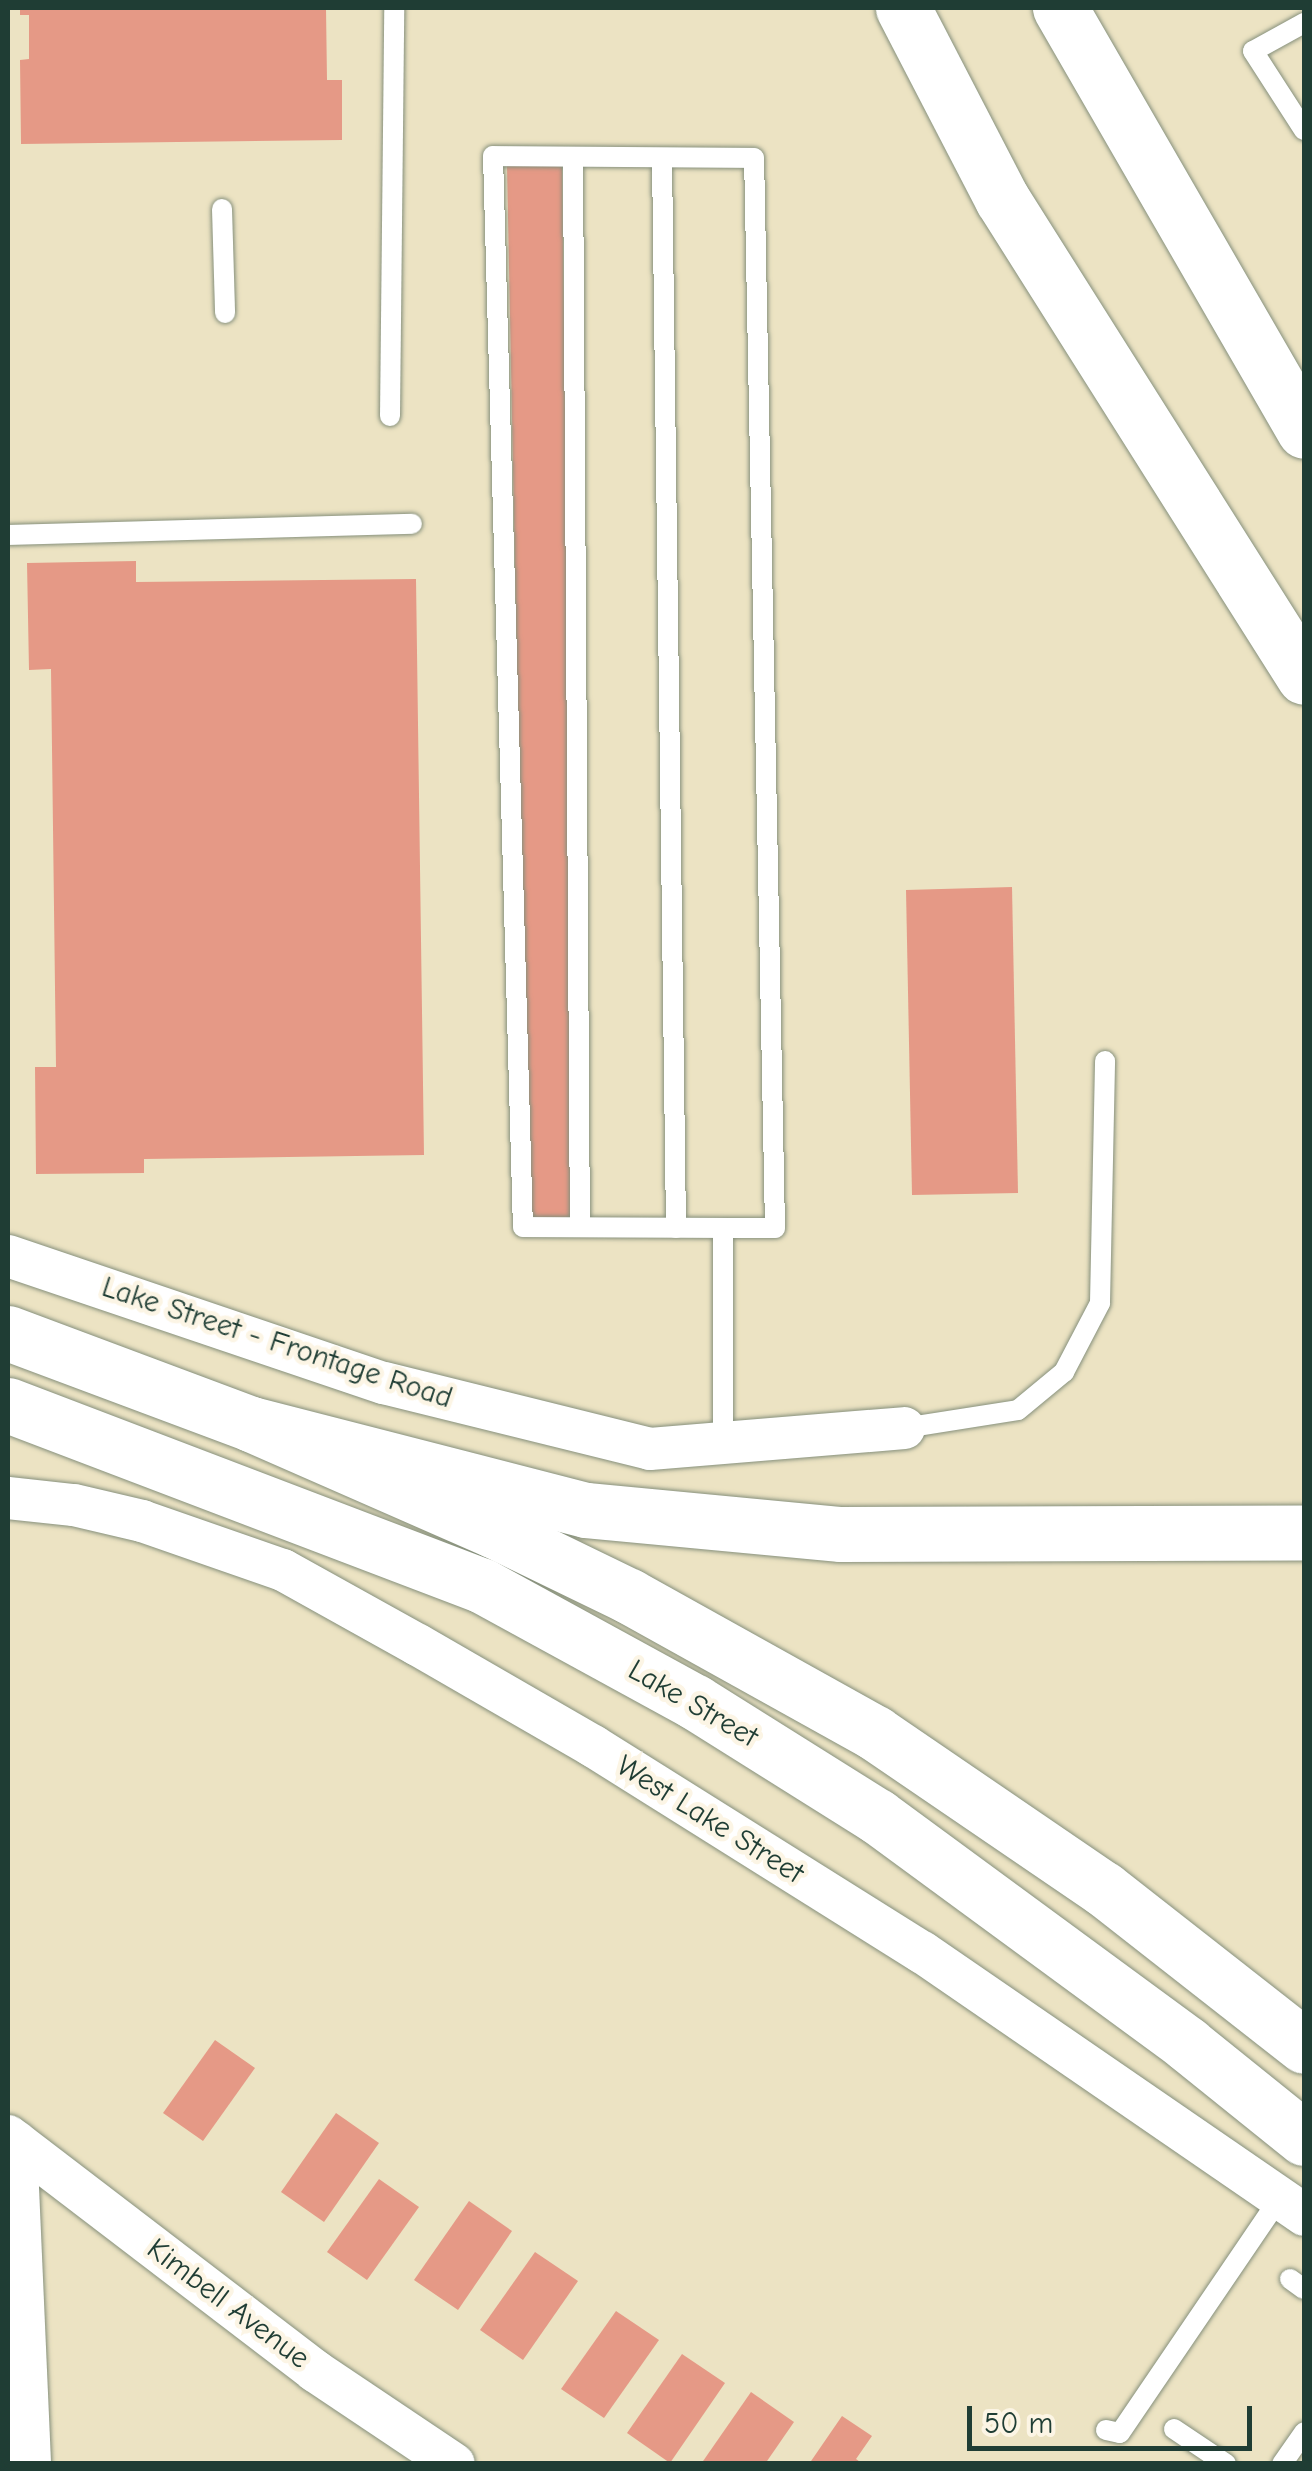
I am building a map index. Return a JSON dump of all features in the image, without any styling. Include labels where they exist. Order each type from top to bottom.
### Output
[{"type":"main road","points":[[903,8],[1002,200],[1304,677]]},
{"type":"main road","points":[[1060,8],[1304,431]]},
{"type":"main road","name":"Lake Street","points":[[8,1333],[251,1424],[496,1530],[628,1596],[875,1734],[1104,1889],[1304,2046]]},
{"type":"main road","name":"Lake Street","points":[[8,1405],[483,1586],[695,1702],[877,1816],[1188,2044],[1304,2138]]},
{"type":"main road","points":[[251,1424],[586,1510],[841,1534],[1304,1532]]},
{"type":"street","name":"Lake Street - Frontage Road","points":[[8,1256],[384,1384],[650,1449],[904,1428]]},
{"type":"street","name":"West Lake Street","points":[[8,1498],[74,1505],[142,1521],[283,1570],[594,1746],[922,1952],[1293,2205]]},
{"type":"street","points":[[12,2139],[30,2464]]},
{"type":"street","name":"Kimbell Avenue","points":[[12,2139],[314,2371],[454,2464]]},
{"type":"lane","points":[[390,416],[394,8]]},
{"type":"lane","points":[[1304,24],[1253,51],[1304,130]]},
{"type":"lane","points":[[493,156],[573,157],[754,158],[775,1228],[523,1228],[493,156]]},
{"type":"lane","points":[[573,157],[580,1228]]},
{"type":"lane","points":[[662,158],[676,1228]]},
{"type":"lane","points":[[222,209],[225,313]]},
{"type":"lane","points":[[8,536],[412,524]]},
{"type":"lane","points":[[904,1428],[1018,1410],[1064,1372],[1100,1304],[1105,1060]]},
{"type":"lane","points":[[723,1228],[723,1443]]},
{"type":"lane","points":[[1106,2430],[1120,2433],[1293,2205]]},
{"type":"lane","points":[[1174,2428],[1226,2464]]},
{"type":"lane","points":[[1282,2464],[1304,2432]]},
{"type":"building","points":[[20,8],[326,8],[327,80],[342,80],[342,140],[21,144],[20,60],[29,59],[29,15],[20,15]]},
{"type":"building","points":[[507,166],[562,166],[575,1222],[528,1223]]},
{"type":"building","points":[[136,561],[136,582],[416,579],[424,1155],[144,1159],[144,1173],[36,1174],[35,1067],[56,1067],[51,669],[29,670],[27,563]]},
{"type":"building","points":[[1012,887],[1018,1193],[912,1195],[906,890]]},
{"type":"building","points":[[215,2040],[255,2068],[203,2141],[163,2113]]},
{"type":"building","points":[[336,2113],[379,2143],[324,2222],[281,2192]]},
{"type":"building","points":[[379,2179],[419,2207],[367,2280],[327,2252]]},
{"type":"building","points":[[469,2201],[512,2231],[458,2310],[414,2280]]},
{"type":"building","points":[[535,2252],[578,2281],[523,2360],[480,2330]]},
{"type":"building","points":[[616,2311],[659,2340],[604,2418],[561,2389]]},
{"type":"building","points":[[682,2354],[725,2383],[670,2463],[627,2433]]},
{"type":"building","points":[[751,2392],[794,2422],[765,2464],[701,2464]]},
{"type":"building","points":[[842,2416],[872,2436],[856,2459],[863,2464],[809,2464]]}]
